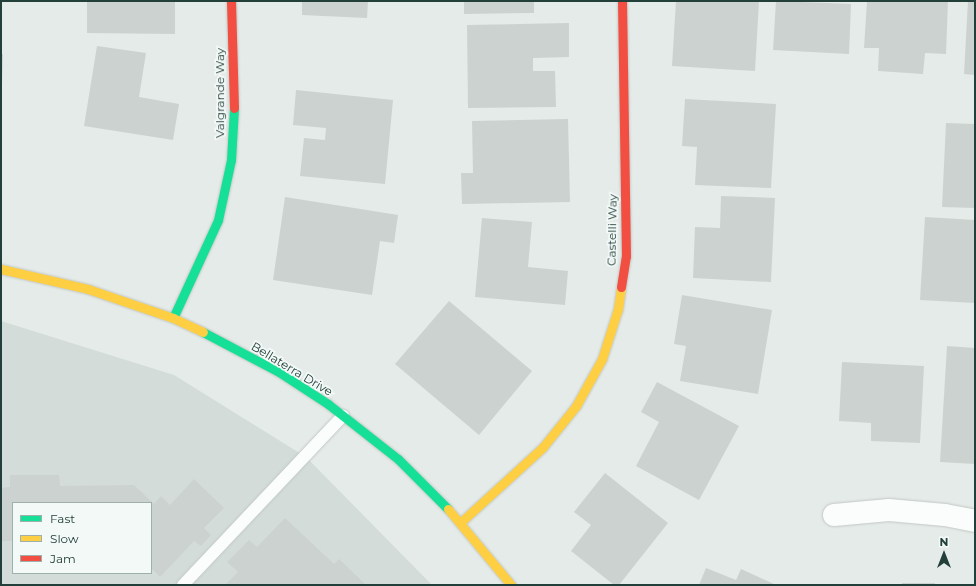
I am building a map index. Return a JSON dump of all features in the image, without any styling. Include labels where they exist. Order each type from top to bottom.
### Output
[{"type":"street","name":"Valgrande Way","points":[[173,318],[204,257],[218,220],[231,160],[234,120],[230,1]]},
{"type":"street","name":"Castelli Way","points":[[461,522],[543,447],[576,406],[602,359],[618,309],[626,256],[622,1]]},
{"type":"street","name":"Bellaterra Drive","points":[[1,269],[88,289],[173,318],[227,343],[279,372],[343,416],[398,459],[461,522],[511,585]]},
{"type":"street","points":[[834,515],[889,510],[945,515],[975,521]]},
{"type":"lane","points":[[183,585],[343,416]]},
{"type":"shaded area","points":[[1,321],[174,375],[306,457],[432,585],[1,585]]},
{"type":"building","points":[[87,1],[175,1],[175,34],[87,33]]},
{"type":"building","points":[[302,1],[368,1],[367,18],[302,15]]},
{"type":"building","points":[[464,1],[534,1],[534,13],[464,14]]},
{"type":"building","points":[[676,1],[759,1],[755,71],[672,66]]},
{"type":"building","points":[[776,1],[851,4],[849,54],[773,50]]},
{"type":"building","points":[[867,1],[948,1],[946,54],[925,53],[923,74],[878,71],[879,48],[864,48]]},
{"type":"building","points":[[968,1],[975,1],[975,75],[964,74]]},
{"type":"building","points":[[569,23],[569,57],[533,58],[533,71],[555,71],[556,107],[468,108],[467,25]]},
{"type":"building","points":[[97,46],[146,53],[139,97],[179,104],[173,140],[84,126]]},
{"type":"building","points":[[1,54],[3,54],[2,85],[1,85]]},
{"type":"building","points":[[296,90],[393,100],[385,184],[300,176],[304,138],[325,140],[326,128],[293,125]]},
{"type":"building","points":[[685,99],[776,104],[771,188],[695,185],[697,147],[682,146]]},
{"type":"building","points":[[568,119],[570,202],[462,204],[461,173],[473,173],[472,121]]},
{"type":"building","points":[[946,123],[975,124],[975,208],[942,207]]},
{"type":"building","points":[[721,196],[775,198],[771,282],[693,278],[695,227],[720,228]]},
{"type":"building","points":[[285,197],[398,215],[394,243],[380,241],[372,295],[273,280]]},
{"type":"building","points":[[925,217],[975,220],[975,303],[920,300]]},
{"type":"building","points":[[482,218],[532,222],[528,267],[568,271],[565,305],[475,297]]},
{"type":"building","points":[[682,295],[772,310],[758,394],[680,381],[686,346],[674,344]]},
{"type":"building","points":[[449,301],[532,371],[479,435],[395,364]]},
{"type":"building","points":[[947,346],[975,348],[975,464],[940,462]]},
{"type":"building","points":[[842,362],[924,366],[920,443],[871,441],[871,423],[839,421]]},
{"type":"building","points":[[657,382],[739,426],[699,500],[636,466],[659,422],[641,412]]},
{"type":"building","points":[[605,473],[668,523],[619,585],[614,585],[571,551],[591,525],[574,512]]},
{"type":"building","points":[[10,475],[59,475],[60,486],[134,485],[152,502],[12,502],[12,541],[1,541],[1,488],[10,487]]},
{"type":"building","points":[[194,479],[224,508],[204,528],[211,535],[201,546],[194,541],[160,577],[152,569],[152,502],[154,504],[161,496],[170,505]]},
{"type":"building","points":[[285,518],[334,564],[339,559],[366,585],[225,585],[238,572],[227,562],[249,540],[257,547]]},
{"type":"building","points":[[706,568],[736,580],[741,569],[776,585],[699,585]]},
{"type":"building","points":[[902,583],[935,583],[935,585],[902,585]]},
{"type":"traffic: fast","points":[[173,318],[218,220],[231,160],[234,108]]},
{"type":"traffic: fast","points":[[203,332],[279,372],[328,404],[398,459],[448,509]]},
{"type":"traffic: slow","points":[[1,269],[88,289],[173,318],[203,332]]},
{"type":"traffic: slow","points":[[461,522],[543,447],[576,406],[602,359],[618,309],[621,287]]},
{"type":"traffic: slow","points":[[448,509],[511,585]]},
{"type":"traffic: jam","points":[[231,1],[234,108]]},
{"type":"traffic: jam","points":[[621,287],[626,256],[622,1]]}]
